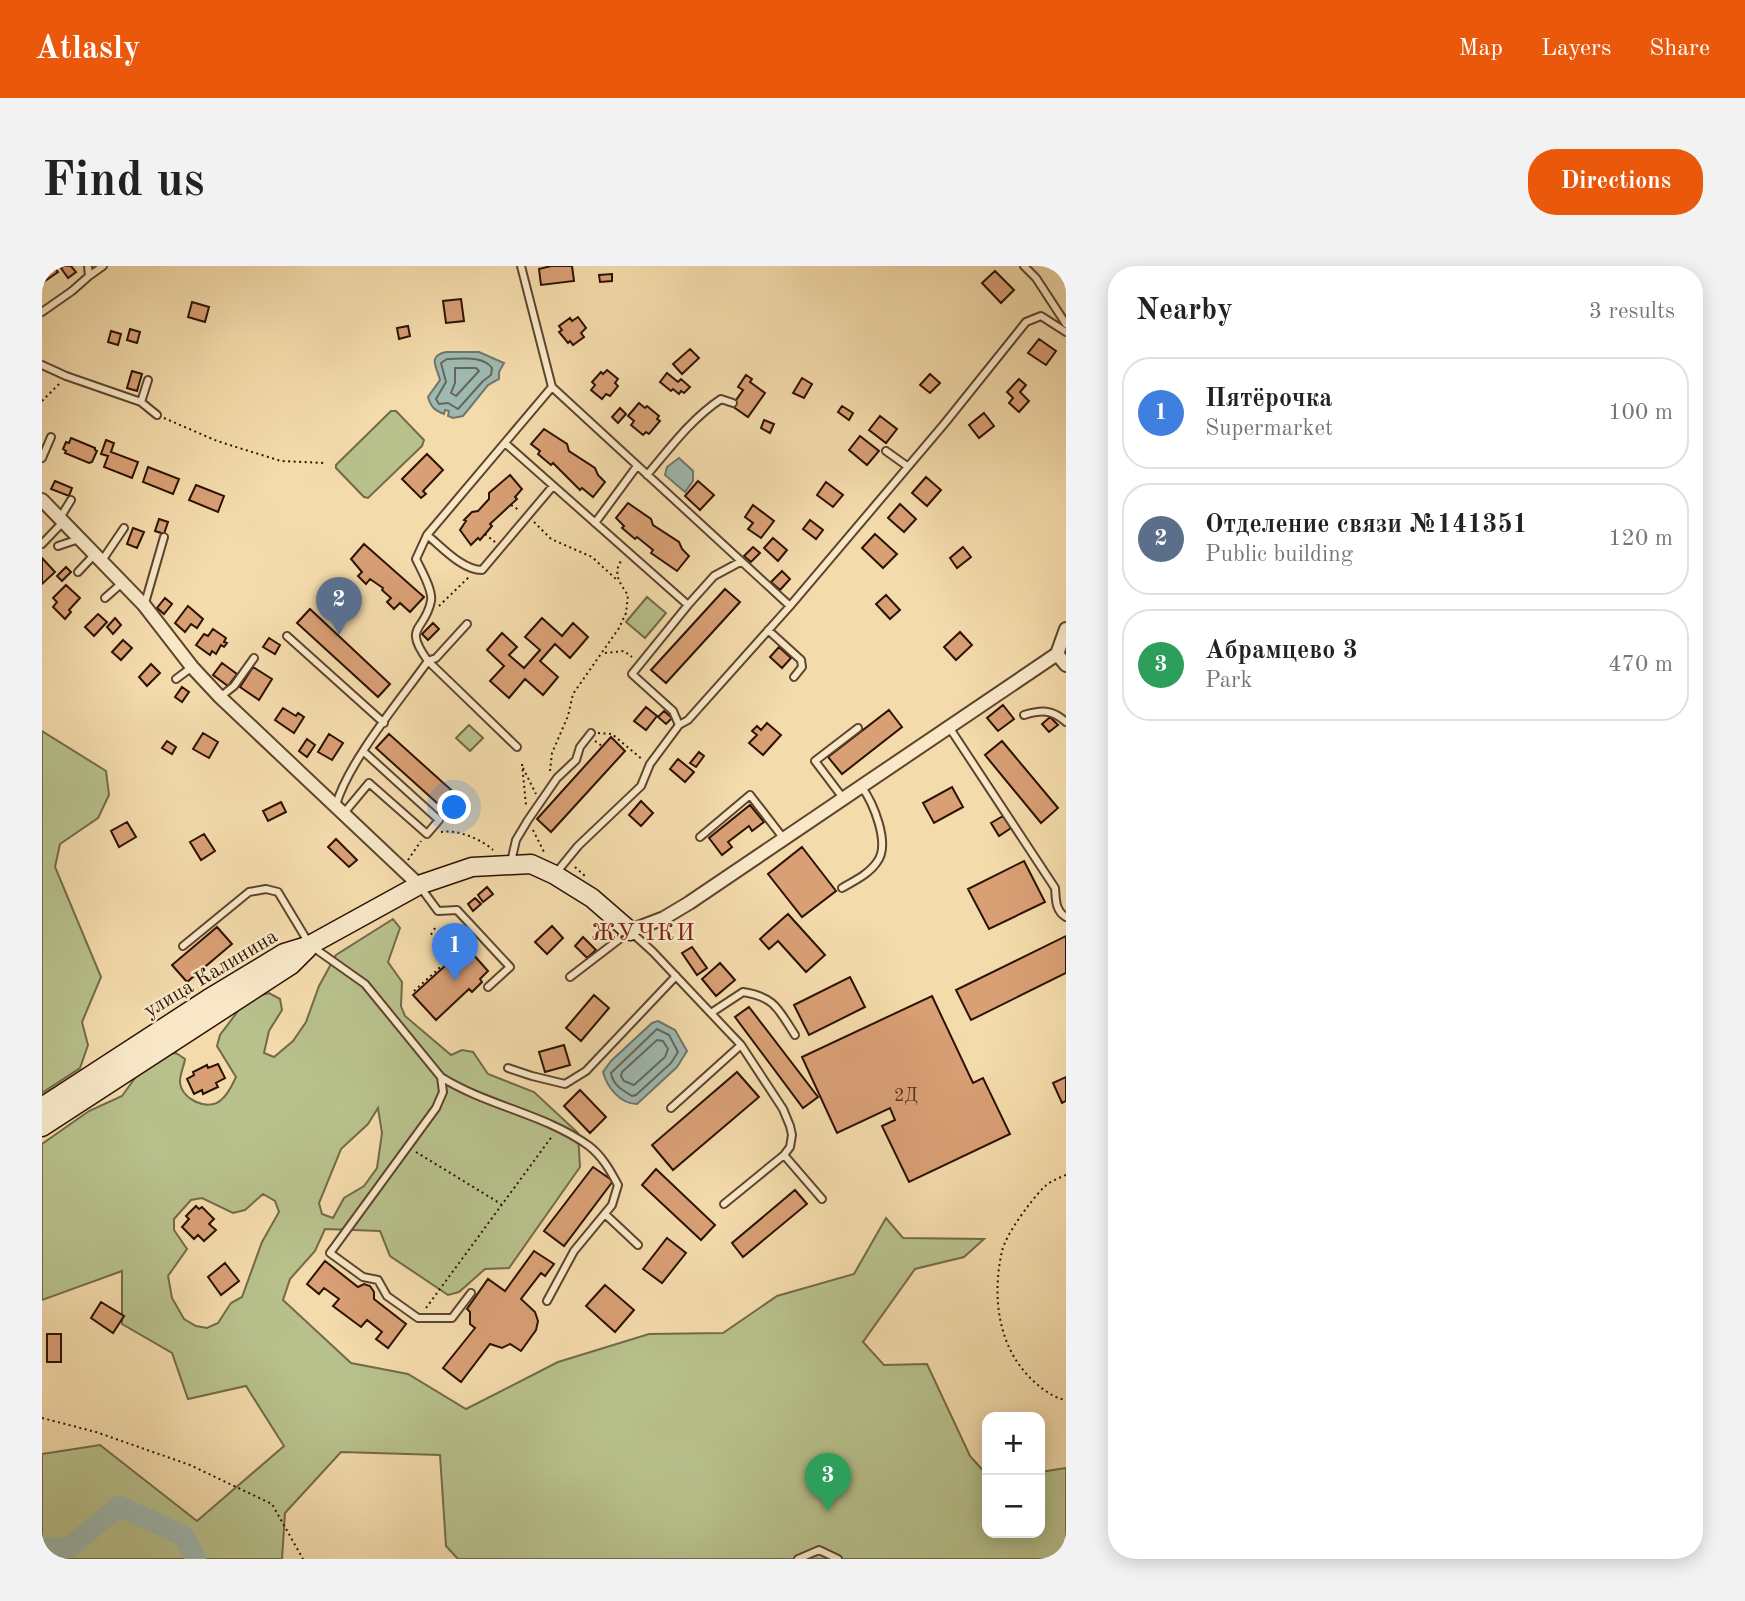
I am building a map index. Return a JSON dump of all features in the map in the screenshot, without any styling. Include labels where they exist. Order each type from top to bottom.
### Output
[{"type":"street","points":[[42,500],[144,605],[192,667],[220,697],[419,885]]},
{"type":"street","points":[[310,945],[419,885],[472,867],[510,864],[531,864],[555,874],[592,898],[630,931],[673,913],[1056,654],[1066,629]]},
{"type":"street","points":[[1056,654],[1066,665]]},
{"type":"street","name":"улица Калинина","points":[[42,1107],[284,953],[310,945]]},
{"type":"street","name":"улица Калинина","points":[[42,1127],[291,965],[310,945]]},
{"type":"lane","points":[[88,266],[89,275]]},
{"type":"lane","points":[[42,312],[103,266]]},
{"type":"lane","points":[[521,266],[552,387],[790,606]]},
{"type":"lane","points":[[1024,266],[1036,278],[1066,324]]},
{"type":"lane","points":[[555,874],[578,846],[641,786],[650,764],[680,725],[688,720],[790,606],[945,423],[1026,322],[1041,316],[1066,332]]},
{"type":"lane","points":[[42,365],[141,402],[157,415]]},
{"type":"lane","points":[[141,402],[148,380]]},
{"type":"lane","points":[[517,747],[428,661],[416,640],[415,630],[428,611],[432,598],[416,559],[427,535],[552,387]]},
{"type":"lane","points":[[647,475],[681,433],[706,409],[720,399],[733,403]]},
{"type":"lane","points":[[945,423],[953,429]]},
{"type":"lane","points":[[42,458],[51,437]]},
{"type":"lane","points":[[505,443],[688,605]]},
{"type":"lane","points":[[886,451],[907,466]]},
{"type":"lane","points":[[595,523],[637,466]]},
{"type":"lane","points":[[427,535],[462,564],[482,570],[553,486]]},
{"type":"lane","points":[[42,544],[61,520],[71,500]]},
{"type":"lane","points":[[78,572],[98,558],[124,528]]},
{"type":"lane","points":[[144,605],[164,537]]},
{"type":"lane","points":[[58,546],[79,539]]},
{"type":"lane","points":[[680,725],[673,711],[632,674],[715,576],[740,562]]},
{"type":"lane","points":[[105,598],[122,583]]},
{"type":"lane","points":[[340,809],[340,792],[364,752],[428,661],[436,658],[467,624]]},
{"type":"lane","points":[[768,630],[801,660],[802,667],[794,677]]},
{"type":"lane","points":[[287,636],[384,723]]},
{"type":"lane","points":[[220,697],[234,686],[254,659]]},
{"type":"lane","points":[[176,679],[192,667]]},
{"type":"lane","points":[[1024,715],[1041,710],[1052,711],[1066,722]]},
{"type":"lane","points":[[949,727],[1055,888],[1056,904],[1066,917]]},
{"type":"lane","points":[[843,798],[815,761],[858,728]]},
{"type":"lane","points":[[510,864],[516,840],[539,802],[557,778],[576,760],[580,747],[591,733]]},
{"type":"lane","points":[[340,809],[369,783],[427,834],[439,821],[364,752]]},
{"type":"lane","points":[[842,888],[869,871],[879,860],[883,845],[869,797],[860,786]]},
{"type":"lane","points":[[700,837],[750,795],[784,839]]},
{"type":"lane","points":[[419,885],[438,911],[457,910],[510,967],[488,988]]},
{"type":"lane","points":[[183,946],[249,892],[266,889],[278,892],[310,945],[365,984],[441,1077],[463,1091],[558,1128],[590,1146],[607,1164],[618,1185],[612,1205],[574,1251],[547,1301]]},
{"type":"lane","points":[[570,977],[630,931],[741,1045],[783,1109],[792,1135],[790,1147],[784,1155],[724,1204]]},
{"type":"lane","points":[[508,1068],[565,1084],[586,1072],[676,976]]},
{"type":"lane","points":[[711,1013],[743,992],[764,995],[778,1008],[795,1035]]},
{"type":"lane","points":[[671,1108],[741,1045]]},
{"type":"lane","points":[[441,1077],[443,1092],[436,1108],[330,1253],[363,1277],[377,1280],[387,1296],[418,1318],[452,1318],[471,1293]]},
{"type":"lane","points":[[784,1155],[822,1199]]},
{"type":"lane","points":[[605,1214],[638,1245]]},
{"type":"lane","points":[[798,1559],[819,1550],[838,1559]]},
{"type":"path","points":[[42,401],[66,376]]},
{"type":"path","points":[[157,415],[216,442],[281,461],[324,463]]},
{"type":"path","points":[[511,505],[528,516],[551,539],[592,557],[618,581],[628,595],[626,613],[620,628],[573,694],[568,716],[551,753],[550,772]]},
{"type":"path","points":[[485,534],[501,547]]},
{"type":"path","points":[[618,581],[618,565],[628,553]]},
{"type":"path","points":[[438,607],[476,570]]},
{"type":"path","points":[[604,653],[624,651],[640,663]]},
{"type":"path","points":[[591,733],[611,734],[636,756],[650,764]]},
{"type":"path","points":[[517,747],[539,802]]},
{"type":"path","points":[[402,867],[427,834],[450,831],[486,844],[510,864]]},
{"type":"path","points":[[575,867],[593,883]]},
{"type":"path","points":[[435,928],[444,943],[454,934],[457,936],[447,948],[458,939],[461,941],[450,952],[453,956]]},
{"type":"path","points":[[431,933],[449,960]]},
{"type":"path","points":[[414,991],[456,953]]},
{"type":"path","points":[[418,1318],[558,1128]]},
{"type":"path","points":[[407,1146],[502,1204]]},
{"type":"path","points":[[1066,1175],[1044,1186],[1011,1231],[1002,1249],[998,1290],[1000,1322],[1006,1343],[1016,1362],[1044,1390],[1066,1400]]},
{"type":"path","points":[[42,1418],[96,1432],[190,1465],[272,1504],[303,1559]]},
{"type":"green space","points":[[391,411],[396,411],[424,440],[422,446],[368,498],[364,497],[336,465]]},
{"type":"green space","points":[[647,597],[666,613],[645,638],[626,622]]},
{"type":"green space","points":[[469,725],[483,738],[470,751],[456,738]]},
{"type":"green space","points":[[42,731],[106,771],[109,795],[98,818],[60,844],[55,867],[101,977],[82,1022],[88,1045],[80,1068],[42,1093]]},
{"type":"green space","points":[[393,919],[400,928],[388,962],[402,982],[401,1006],[405,1016],[451,1055],[462,1050],[473,1052],[488,1074],[534,1092],[578,1133],[580,1167],[509,1268],[485,1269],[459,1292],[448,1295],[390,1256],[380,1231],[325,1229],[315,1251],[290,1279],[283,1300],[351,1363],[408,1374],[466,1409],[558,1362],[649,1334],[723,1333],[777,1296],[854,1274],[886,1218],[903,1238],[984,1239],[964,1257],[915,1269],[863,1342],[884,1365],[927,1364],[970,1456],[982,1469],[982,1538],[1045,1538],[1045,1471],[1066,1468],[1066,1559],[458,1559],[446,1546],[440,1455],[341,1452],[285,1513],[282,1559],[42,1559],[42,1454],[100,1445],[197,1521],[284,1446],[246,1386],[188,1399],[172,1353],[122,1324],[122,1271],[42,1300],[42,1144],[89,1111],[122,1096],[143,1067],[164,1055],[176,1053],[185,1059],[180,1081],[181,1087],[190,1098],[202,1104],[216,1103],[228,1093],[236,1077],[217,1046],[220,1035],[247,999],[269,993],[280,999],[282,1010],[269,1031],[264,1053],[274,1057],[293,1041],[306,1022],[319,986],[336,955]],"holes":[[[378,1108],[382,1133],[377,1168],[364,1186],[344,1198],[333,1218],[322,1214],[319,1203],[341,1149],[368,1124]],[[263,1194],[275,1201],[279,1212],[262,1242],[242,1297],[231,1303],[218,1323],[207,1328],[196,1326],[184,1319],[172,1298],[168,1276],[187,1249],[174,1230],[174,1219],[191,1200],[202,1198],[233,1213],[245,1210]]]},
{"type":"water","points":[[446,352],[479,352],[504,363],[499,379],[488,385],[463,416],[453,418],[448,416],[449,411],[445,410],[444,414],[435,410],[428,397],[440,380],[435,359]]},
{"type":"water","points":[[679,458],[693,471],[693,481],[685,492],[665,475],[667,467]]},
{"type":"water","points":[[658,1021],[675,1030],[687,1051],[677,1067],[637,1104],[625,1101],[615,1094],[603,1072],[611,1061],[652,1023]]},
{"type":"building","points":[[42,266],[53,266],[58,272],[42,283]]},
{"type":"building","points":[[71,266],[76,272],[68,278],[61,268]]},
{"type":"building","points":[[572,266],[574,281],[541,285],[539,269]]},
{"type":"building","points":[[995,271],[1014,290],[1001,303],[982,283]]},
{"type":"building","points":[[612,274],[612,281],[600,282],[599,275]]},
{"type":"building","points":[[461,299],[464,321],[446,323],[443,301]]},
{"type":"building","points":[[192,302],[209,307],[205,322],[188,317]]},
{"type":"building","points":[[578,317],[586,328],[581,333],[584,337],[573,345],[559,332],[562,330],[559,326],[570,318],[572,321]]},
{"type":"building","points":[[408,326],[410,336],[399,339],[397,328]]},
{"type":"building","points":[[130,329],[140,332],[137,343],[127,340]]},
{"type":"building","points":[[111,331],[121,334],[118,345],[108,342]]},
{"type":"building","points":[[1039,339],[1056,351],[1046,365],[1028,353]]},
{"type":"building","points":[[690,349],[699,358],[682,374],[673,364]]},
{"type":"building","points":[[607,370],[618,379],[615,383],[618,386],[610,396],[606,394],[602,399],[591,390],[595,385],[592,382],[601,372],[603,374]]},
{"type":"building","points":[[132,371],[142,374],[137,391],[127,388]]},
{"type":"building","points":[[667,373],[678,382],[681,379],[690,387],[684,393],[681,391],[679,394],[673,389],[671,391],[660,382]]},
{"type":"building","points":[[930,374],[940,383],[930,393],[920,385]]},
{"type":"building","points":[[746,375],[752,379],[750,382],[765,393],[748,417],[732,406],[743,390],[738,387]]},
{"type":"building","points":[[802,378],[812,384],[804,398],[793,393]]},
{"type":"building","points":[[1019,379],[1026,385],[1020,392],[1029,401],[1019,412],[1009,403],[1013,398],[1007,392]]},
{"type":"building","points":[[639,403],[659,416],[657,419],[660,421],[649,434],[646,432],[643,435],[631,425],[634,421],[628,416]]},
{"type":"building","points":[[842,406],[853,413],[849,420],[838,412]]},
{"type":"building","points":[[620,408],[626,414],[618,423],[612,417]]},
{"type":"building","points":[[984,413],[994,426],[979,438],[969,425]]},
{"type":"building","points":[[880,416],[897,429],[886,443],[869,430]]},
{"type":"building","points":[[764,420],[774,424],[770,433],[761,428]]},
{"type":"building","points":[[544,429],[567,444],[569,451],[595,468],[605,482],[593,497],[582,488],[580,490],[553,463],[551,465],[538,454],[540,451],[531,444]]},
{"type":"building","points":[[860,436],[879,451],[867,465],[849,450]]},
{"type":"building","points":[[71,438],[95,448],[97,451],[92,462],[65,453],[63,449]]},
{"type":"building","points":[[106,440],[114,443],[111,452],[138,462],[132,478],[104,467],[108,456],[101,454]]},
{"type":"building","points":[[427,454],[443,470],[423,491],[426,494],[421,498],[402,479]]},
{"type":"building","points":[[148,467],[179,479],[173,494],[143,482]]},
{"type":"building","points":[[510,475],[522,489],[515,497],[517,499],[490,524],[492,526],[480,540],[478,538],[471,545],[460,530],[466,521],[464,520],[472,512],[478,511],[489,499],[489,493]]},
{"type":"building","points":[[926,477],[941,490],[927,506],[912,493]]},
{"type":"building","points":[[55,481],[72,488],[69,496],[51,489]]},
{"type":"building","points":[[698,481],[714,495],[700,510],[685,496]]},
{"type":"building","points":[[826,482],[843,495],[833,507],[817,495]]},
{"type":"building","points":[[196,485],[224,496],[218,512],[189,500]]},
{"type":"building","points":[[628,503],[651,519],[653,525],[679,542],[689,556],[677,571],[651,553],[653,550],[637,537],[635,539],[622,528],[624,526],[616,518]]},
{"type":"building","points":[[900,504],[916,519],[904,532],[888,518]]},
{"type":"building","points":[[753,505],[774,521],[761,538],[748,529],[753,523],[745,517]]},
{"type":"building","points":[[159,519],[168,522],[164,534],[155,531]]},
{"type":"building","points":[[810,520],[823,530],[816,539],[803,529]]},
{"type":"building","points":[[133,528],[144,532],[137,548],[127,544]]},
{"type":"building","points":[[875,534],[897,554],[883,568],[862,548]]},
{"type":"building","points":[[773,538],[787,550],[778,561],[764,548]]},
{"type":"building","points":[[364,544],[424,597],[410,612],[400,603],[394,609],[387,602],[391,598],[383,588],[370,579],[366,584],[358,576],[362,572],[351,559]]},
{"type":"building","points":[[753,547],[760,553],[751,562],[744,556]]},
{"type":"building","points":[[963,547],[971,557],[957,568],[950,558]]},
{"type":"building","points":[[42,558],[55,572],[42,584]]},
{"type":"building","points":[[66,567],[71,572],[62,581],[57,576]]},
{"type":"building","points":[[782,571],[790,579],[780,590],[771,582]]},
{"type":"building","points":[[66,585],[80,598],[65,619],[53,607],[57,602],[53,598]]},
{"type":"building","points":[[725,589],[740,602],[666,683],[651,670]]},
{"type":"building","points":[[886,595],[900,610],[890,619],[876,604]]},
{"type":"building","points":[[165,598],[172,604],[164,614],[157,608]]},
{"type":"building","points":[[188,606],[203,619],[197,628],[191,624],[185,632],[175,623]]},
{"type":"building","points":[[310,609],[390,684],[378,697],[297,623]]},
{"type":"building","points":[[98,614],[107,622],[94,636],[85,627]]},
{"type":"building","points":[[115,618],[121,625],[113,634],[107,627]]},
{"type":"building","points":[[542,618],[562,636],[573,623],[588,637],[570,658],[555,644],[540,661],[558,677],[543,695],[525,679],[509,698],[490,681],[504,666],[487,650],[502,633],[517,647],[509,655],[524,668],[540,650],[525,637]]},
{"type":"building","points":[[433,623],[439,629],[428,640],[422,634]]},
{"type":"building","points":[[213,629],[226,638],[224,642],[227,643],[224,647],[221,645],[216,654],[212,651],[210,655],[196,645],[204,634],[208,636]]},
{"type":"building","points":[[960,632],[972,645],[956,660],[944,647]]},
{"type":"building","points":[[269,638],[280,645],[275,654],[263,647]]},
{"type":"building","points":[[123,640],[132,648],[121,660],[112,652]]},
{"type":"building","points":[[779,647],[791,658],[782,668],[770,657]]},
{"type":"building","points":[[222,663],[237,674],[228,686],[213,675]]},
{"type":"building","points":[[151,664],[160,673],[147,686],[139,677]]},
{"type":"building","points":[[253,667],[272,679],[259,700],[240,687]]},
{"type":"building","points":[[182,687],[189,692],[182,702],[175,697]]},
{"type":"building","points":[[1003,705],[1014,719],[998,731],[987,718]]},
{"type":"building","points":[[646,707],[657,716],[646,730],[634,721]]},
{"type":"building","points":[[283,708],[296,716],[298,713],[304,717],[294,733],[275,720]]},
{"type":"building","points":[[889,710],[902,727],[842,774],[828,757]]},
{"type":"building","points":[[664,711],[672,718],[666,724],[658,717]]},
{"type":"building","points":[[1050,717],[1058,725],[1049,732],[1042,724]]},
{"type":"building","points":[[767,723],[781,735],[763,755],[749,743],[757,735],[752,731],[757,726],[761,730]]},
{"type":"building","points":[[203,733],[218,742],[209,758],[193,749]]},
{"type":"building","points":[[329,734],[343,743],[332,760],[318,752]]},
{"type":"building","points":[[389,734],[470,807],[462,818],[457,821],[376,748]]},
{"type":"building","points":[[611,737],[625,751],[551,832],[537,819]]},
{"type":"building","points":[[307,739],[315,745],[307,757],[299,751]]},
{"type":"building","points":[[167,741],[176,747],[172,754],[162,748]]},
{"type":"building","points":[[1002,741],[1058,808],[1041,823],[985,755]]},
{"type":"building","points":[[699,752],[704,756],[696,767],[690,763]]},
{"type":"building","points":[[678,759],[694,772],[685,782],[670,769]]},
{"type":"building","points":[[952,787],[963,807],[934,823],[923,803]]},
{"type":"building","points":[[641,801],[653,813],[641,826],[629,815]]},
{"type":"building","points":[[281,802],[286,812],[268,821],[263,811]]},
{"type":"building","points":[[750,805],[764,822],[752,831],[749,826],[728,842],[732,847],[722,855],[709,838]]},
{"type":"building","points":[[1003,816],[1011,828],[999,836],[991,823]]},
{"type":"building","points":[[127,822],[136,837],[119,847],[111,831]]},
{"type":"building","points":[[204,834],[215,851],[201,860],[190,842]]},
{"type":"building","points":[[336,839],[357,860],[349,867],[328,847]]},
{"type":"building","points":[[802,847],[836,891],[802,917],[768,874]]},
{"type":"building","points":[[1024,861],[1045,902],[989,929],[968,889]]},
{"type":"building","points":[[487,887],[493,894],[483,902],[478,895]]},
{"type":"building","points":[[475,898],[481,904],[473,911],[468,904]]},
{"type":"building","points":[[788,914],[825,955],[806,972],[778,941],[769,949],[760,939]]},
{"type":"building","points":[[552,926],[563,938],[547,954],[535,942]]},
{"type":"building","points":[[217,927],[232,944],[187,982],[172,965]]},
{"type":"building","points":[[1066,936],[1066,973],[971,1020],[956,990]]},
{"type":"building","points":[[583,937],[596,950],[587,958],[575,946]]},
{"type":"building","points":[[463,943],[488,971],[472,992],[469,989],[436,1020],[413,995],[458,954],[455,951]]},
{"type":"building","points":[[692,947],[707,968],[697,975],[682,953]]},
{"type":"building","points":[[720,963],[735,980],[716,996],[702,979]]},
{"type":"building","points":[[850,977],[865,1007],[809,1035],[794,1005]]},
{"type":"building","points":[[594,995],[609,1008],[581,1041],[566,1028]]},
{"type":"building","points":[[932,996],[973,1083],[983,1078],[1010,1134],[909,1182],[882,1126],[895,1120],[890,1108],[837,1133],[802,1057]]},
{"type":"building","points":[[749,1007],[818,1097],[803,1108],[735,1017]]},
{"type":"building","points":[[564,1045],[570,1065],[545,1072],[539,1052]]},
{"type":"building","points":[[218,1064],[225,1078],[216,1083],[218,1087],[203,1094],[202,1090],[194,1094],[187,1079],[194,1075],[193,1072],[207,1065],[208,1068]]},
{"type":"building","points":[[737,1072],[759,1097],[673,1170],[652,1145]]},
{"type":"building","points":[[1066,1077],[1066,1101],[1062,1103],[1053,1083]]},
{"type":"building","points":[[580,1090],[606,1117],[590,1133],[564,1106]]},
{"type":"building","points":[[593,1167],[613,1181],[564,1246],[544,1231]]},
{"type":"building","points":[[656,1169],[715,1225],[701,1240],[642,1185]]},
{"type":"building","points":[[795,1190],[807,1204],[743,1257],[732,1243]]},
{"type":"building","points":[[196,1206],[199,1209],[202,1207],[214,1219],[209,1224],[216,1230],[204,1241],[198,1235],[194,1239],[182,1227],[189,1219],[186,1216]]},
{"type":"building","points":[[667,1238],[686,1253],[662,1283],[643,1269]]},
{"type":"building","points":[[534,1251],[554,1264],[545,1276],[541,1273],[521,1299],[535,1312],[538,1321],[536,1330],[521,1351],[510,1344],[502,1348],[490,1344],[461,1382],[443,1368],[475,1328],[470,1324],[470,1312],[467,1309],[488,1279],[505,1291]]},
{"type":"building","points":[[325,1261],[358,1287],[364,1284],[370,1286],[374,1299],[406,1324],[388,1348],[376,1339],[382,1332],[367,1320],[361,1327],[333,1306],[339,1299],[324,1288],[319,1294],[307,1284]]},
{"type":"building","points":[[225,1263],[239,1281],[221,1295],[208,1277]]},
{"type":"building","points":[[605,1285],[634,1310],[615,1332],[586,1306]]},
{"type":"building","points":[[101,1302],[124,1316],[113,1333],[91,1318]]},
{"type":"building","points":[[47,1334],[61,1334],[61,1362],[47,1362]]},
{"type":"waterway","points":[[42,1549],[70,1547],[119,1506],[184,1536],[196,1559]]},
{"type":"place","name":"Отделение связи №141351","points":[[339,635]]},
{"type":"place","name":"Пятёрочка","points":[[455,981]]},
{"type":"place","name":"Абрамцево 3","points":[[828,1511]]},
{"type":"district","name":"ЖУЧКИ","points":[[644,934]]}]
